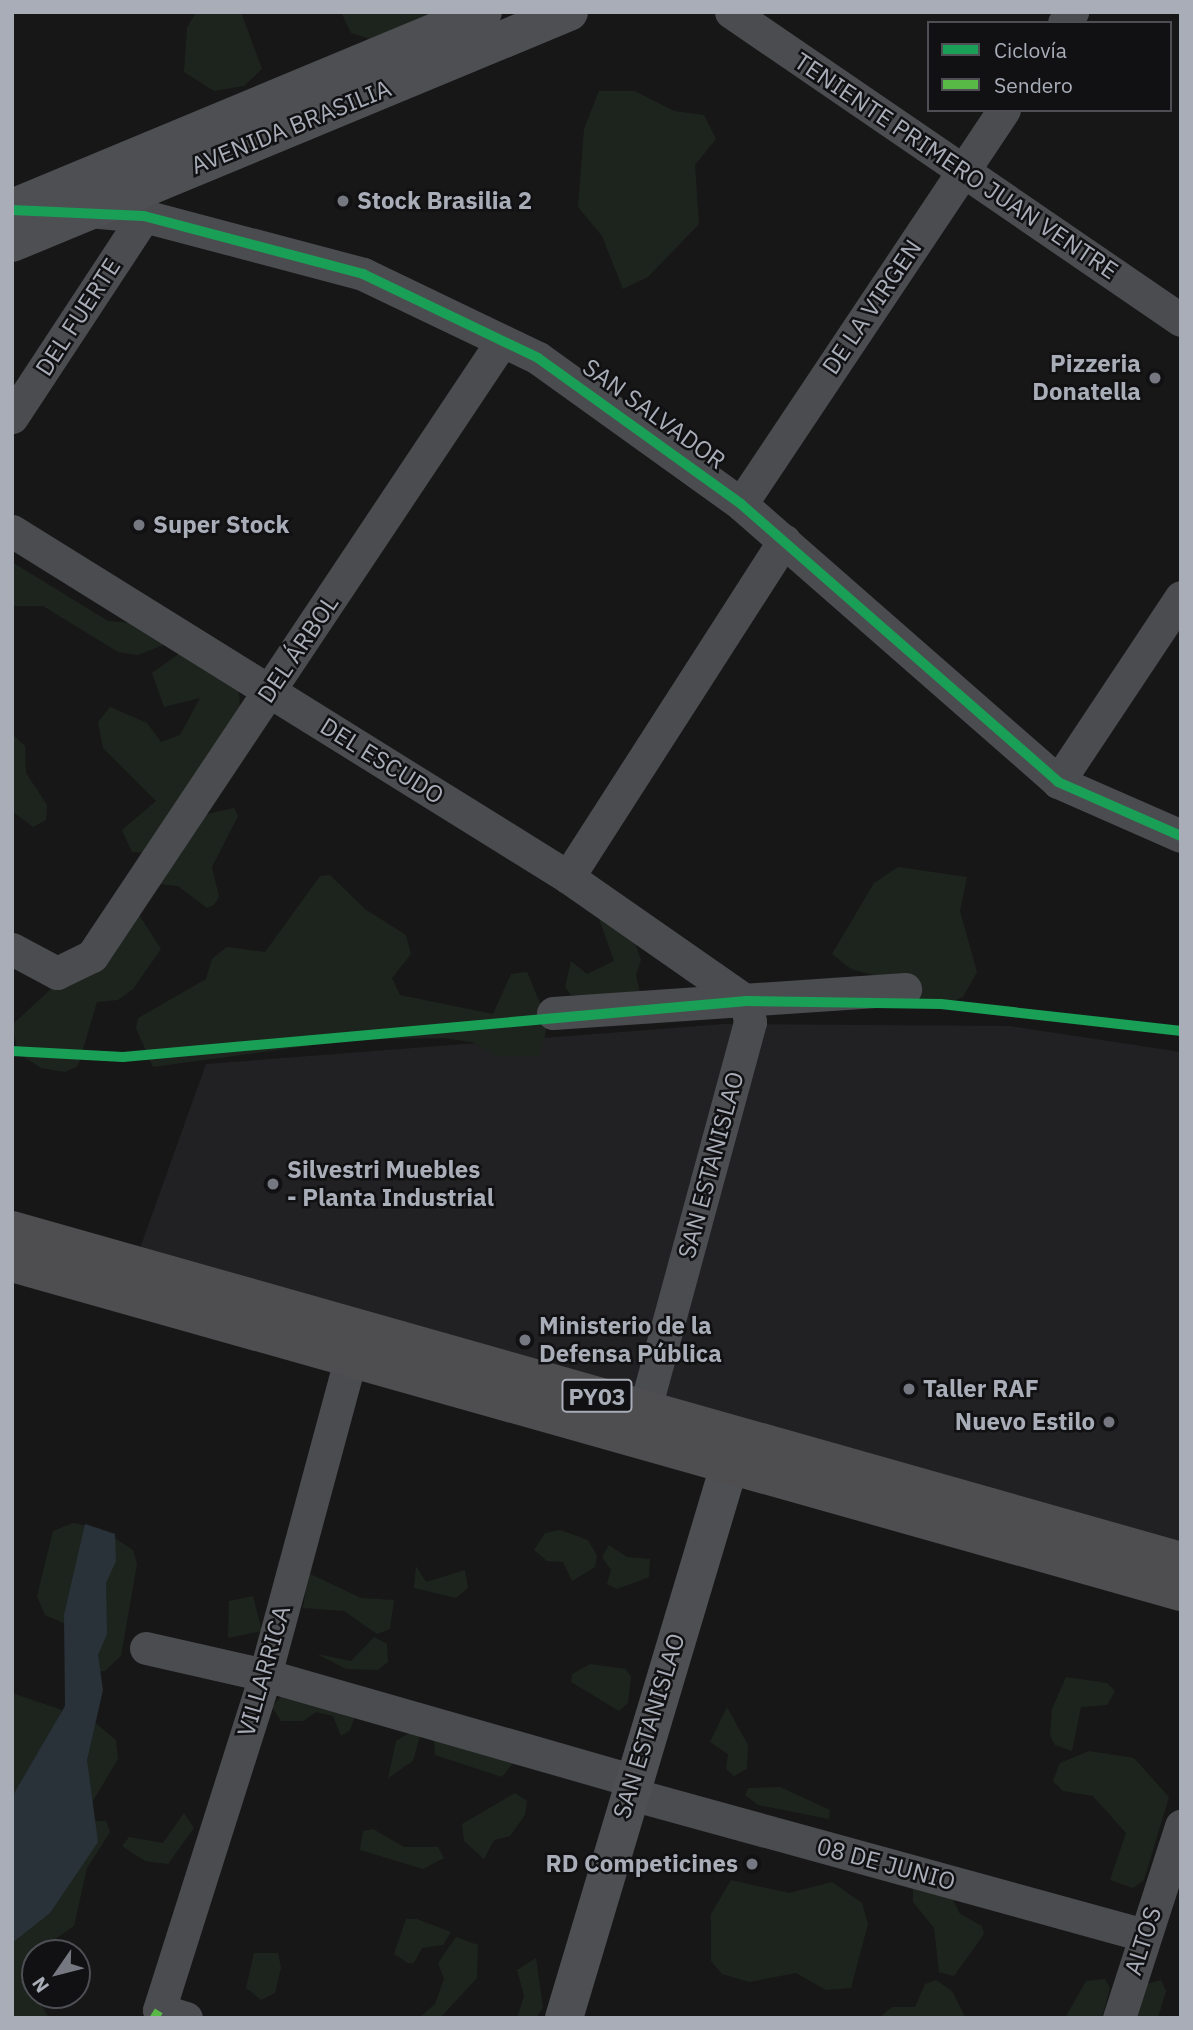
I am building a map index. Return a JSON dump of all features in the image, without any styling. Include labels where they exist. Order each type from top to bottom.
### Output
[{"type":"highway","name":"PY03","points":[[12,1230],[355,1343],[734,1450],[1181,1561]]},
{"type":"highway","name":"PY03","points":[[12,1263],[645,1409],[734,1450],[1181,1592]]},
{"type":"main road","name":"AVENIDA BRASILIA","points":[[12,209],[483,12]]},
{"type":"main road","name":"AVENIDA BRASILIA","points":[[12,243],[569,12]]},
{"type":"main road","name":"SAN ESTANISLAO","points":[[564,2018],[630,1786],[734,1450]]},
{"type":"street","name":"TENIENTE PRIMERO JUAN VENTRE","points":[[731,12],[1181,320]]},
{"type":"street","name":"DE LA VIRGEN","points":[[741,504],[1003,112]]},
{"type":"street","name":"SAN SALVADOR","points":[[12,209],[144,216],[363,274],[571,377],[741,504],[1058,782],[1181,836]]},
{"type":"street","name":"DEL FUERTE","points":[[12,418],[144,216]]},
{"type":"street","name":"DEL ÁRBOL","points":[[12,949],[57,973],[92,957],[502,341]]},
{"type":"street","name":"DEL ESCUDO","points":[[12,531],[568,877],[744,999]]},
{"type":"street","points":[[568,877],[784,540]]},
{"type":"street","points":[[1058,782],[1181,597]]},
{"type":"street","points":[[553,1013],[905,989]]},
{"type":"street","name":"SAN ESTANISLAO","points":[[645,1409],[750,1022],[744,999]]},
{"type":"street","name":"VILLARRICA","points":[[172,2014],[355,1343]]},
{"type":"street","name":"08 DE JUNIO","points":[[145,1648],[265,1675],[630,1786],[1144,1935]]},
{"type":"street","name":"ALTOS","points":[[1119,2018],[1181,1826]]},
{"type":"shaded area","points":[[196,12],[241,12],[262,69],[244,86],[214,91],[184,72],[187,28]]},
{"type":"shaded area","points":[[341,12],[443,12],[379,42],[351,33]]},
{"type":"shaded area","points":[[599,91],[635,91],[674,111],[704,115],[716,139],[695,165],[699,224],[648,277],[623,289],[602,236],[578,207],[584,129]]},
{"type":"shaded area","points":[[12,562],[108,621],[143,624],[166,644],[138,655],[118,652],[43,606],[12,606]]},
{"type":"shaded area","points":[[180,653],[239,691],[240,706],[153,853],[132,852],[122,830],[156,801],[103,748],[98,722],[110,707],[147,723],[161,742],[180,735],[200,698],[164,707],[152,673]]},
{"type":"shaded area","points":[[12,734],[25,746],[26,773],[47,805],[46,820],[33,827],[12,811]]},
{"type":"shaded area","points":[[234,808],[238,816],[212,867],[219,897],[214,905],[207,908],[178,886],[158,884],[203,815]]},
{"type":"shaded area","points":[[898,867],[967,877],[960,911],[977,972],[963,997],[938,1007],[890,1005],[874,975],[851,969],[832,954],[874,883]]},
{"type":"shaded area","points":[[330,875],[365,909],[406,935],[411,954],[392,978],[400,995],[493,1014],[511,974],[527,972],[548,1022],[540,1056],[497,1056],[472,1042],[443,1038],[350,1040],[153,1067],[136,1028],[138,1018],[206,979],[212,959],[227,947],[265,952],[320,876]]},
{"type":"shaded area","points":[[108,906],[136,910],[161,949],[133,989],[118,1000],[97,1002],[78,1066],[65,1072],[41,1068],[18,1053],[12,1025],[52,988]]},
{"type":"shaded area","points":[[597,913],[634,940],[641,960],[636,975],[641,997],[571,995],[565,987],[571,961],[587,974],[614,961]]},
{"type":"shaded area","points":[[724,1024],[1010,1026],[1181,1052],[1181,1543],[139,1251],[206,1064]]},
{"type":"shaded area","points":[[73,1523],[99,1528],[133,1550],[137,1564],[121,1656],[105,1671],[86,1673],[73,1627],[45,1615],[37,1596],[53,1531]]},
{"type":"shaded area","points":[[85,1524],[115,1534],[116,1561],[106,1583],[107,1634],[98,1655],[103,1690],[87,1760],[98,1842],[50,1913],[12,1943],[12,1797],[65,1706],[64,1615]]},
{"type":"shaded area","points":[[560,1530],[588,1540],[597,1556],[595,1567],[572,1581],[563,1562],[547,1561],[534,1550],[545,1533]]},
{"type":"shaded area","points":[[609,1545],[627,1557],[650,1559],[649,1577],[617,1589],[607,1584],[611,1570],[602,1557]]},
{"type":"shaded area","points":[[416,1566],[426,1582],[465,1570],[468,1588],[456,1598],[414,1588]]},
{"type":"shaded area","points":[[308,1573],[361,1598],[394,1600],[390,1629],[377,1634],[344,1611],[303,1608]]},
{"type":"shaded area","points":[[253,1596],[262,1631],[228,1638],[229,1601]]},
{"type":"shaded area","points":[[374,1637],[387,1644],[388,1662],[378,1670],[346,1669],[317,1654],[351,1661]]},
{"type":"shaded area","points":[[590,1664],[626,1669],[631,1677],[628,1703],[619,1711],[571,1682],[572,1674]]},
{"type":"shaded area","points":[[1066,1677],[1107,1683],[1115,1691],[1107,1705],[1081,1707],[1072,1751],[1055,1745],[1050,1735],[1052,1709]]},
{"type":"shaded area","points":[[285,1692],[355,1716],[350,1730],[341,1736],[333,1716],[316,1712],[303,1721],[281,1721],[272,1707]]},
{"type":"shaded area","points":[[12,1693],[62,1710],[12,1814]]},
{"type":"shaded area","points":[[98,1701],[93,1721],[116,1740],[118,1759],[84,1816],[51,1790]]},
{"type":"shaded area","points":[[727,1707],[748,1745],[747,1769],[734,1776],[726,1769],[728,1754],[710,1742]]},
{"type":"shaded area","points":[[412,1731],[420,1736],[413,1761],[388,1778],[396,1741]]},
{"type":"shaded area","points":[[434,1739],[514,1762],[502,1777],[435,1755]]},
{"type":"shaded area","points":[[1089,1751],[1134,1758],[1169,1797],[1144,1880],[1133,1888],[1110,1880],[1126,1833],[1093,1796],[1063,1791],[1053,1781],[1060,1763]]},
{"type":"shaded area","points":[[780,1787],[830,1810],[829,1819],[758,1805],[745,1795],[748,1788]]},
{"type":"shaded area","points":[[515,1793],[527,1801],[525,1815],[510,1836],[494,1840],[484,1859],[464,1841],[462,1824]]},
{"type":"shaded area","points":[[184,1813],[194,1828],[168,1864],[145,1861],[122,1846],[129,1837],[163,1843]]},
{"type":"shaded area","points":[[96,1821],[106,1821],[110,1832],[87,1868],[74,1926],[55,1939],[21,1939],[21,2009],[44,2009],[49,2018],[12,2018],[12,1863]]},
{"type":"shaded area","points":[[373,1829],[404,1847],[438,1847],[444,1858],[423,1869],[360,1850],[363,1831]]},
{"type":"shaded area","points":[[731,1880],[789,1893],[832,1882],[862,1903],[868,1924],[851,1988],[826,1990],[796,1973],[749,1982],[722,1974],[711,1961],[711,1914]]},
{"type":"shaded area","points":[[913,1884],[948,1890],[960,1914],[982,1926],[984,1934],[954,1976],[939,1972],[934,1928],[913,1902]]},
{"type":"shaded area","points":[[406,1919],[417,1919],[451,1932],[443,1945],[422,1948],[414,1963],[408,1963],[394,1954]]},
{"type":"shaded area","points":[[456,1937],[478,1945],[477,1978],[440,2018],[419,2018],[435,2004],[444,1979],[438,1963]]},
{"type":"shaded area","points":[[254,1953],[278,1953],[281,1968],[275,1993],[261,2000],[246,1988]]},
{"type":"shaded area","points":[[536,1958],[543,2008],[536,2018],[517,2018],[524,1996],[517,1970]]},
{"type":"shaded area","points":[[1105,1979],[1110,1988],[1102,2018],[1065,2018],[1086,1981]]},
{"type":"shaded area","points":[[936,1980],[952,1991],[965,2017],[879,2018],[892,2007],[915,2007],[925,1984]]},
{"type":"shaded area","points":[[1161,1980],[1166,1991],[1158,2018],[1125,2018],[1143,1985]]},
{"type":"marked path","points":[[154,2018],[159,2010]]},
{"type":"cycle path","points":[[12,210],[144,216],[363,274],[538,358],[741,504],[1058,782],[1181,836]]},
{"type":"cycle path","points":[[12,1051],[123,1057],[746,1001],[941,1004],[1181,1031]]},
{"type":"place","name":"Stock Brasilia 2","points":[[343,201]]},
{"type":"place","name":"Pizzeria Donatella","points":[[1155,378]]},
{"type":"place","name":"Super Stock","points":[[139,525]]},
{"type":"place","name":"Silvestri Muebles - Planta Industrial","points":[[273,1184]]},
{"type":"place","name":"Ministerio de la Defensa Pública","points":[[525,1340]]},
{"type":"place","name":"Taller RAF","points":[[909,1389]]},
{"type":"place","name":"Nuevo Estilo","points":[[1109,1422]]},
{"type":"place","name":"RD Competicines","points":[[752,1864]]}]
